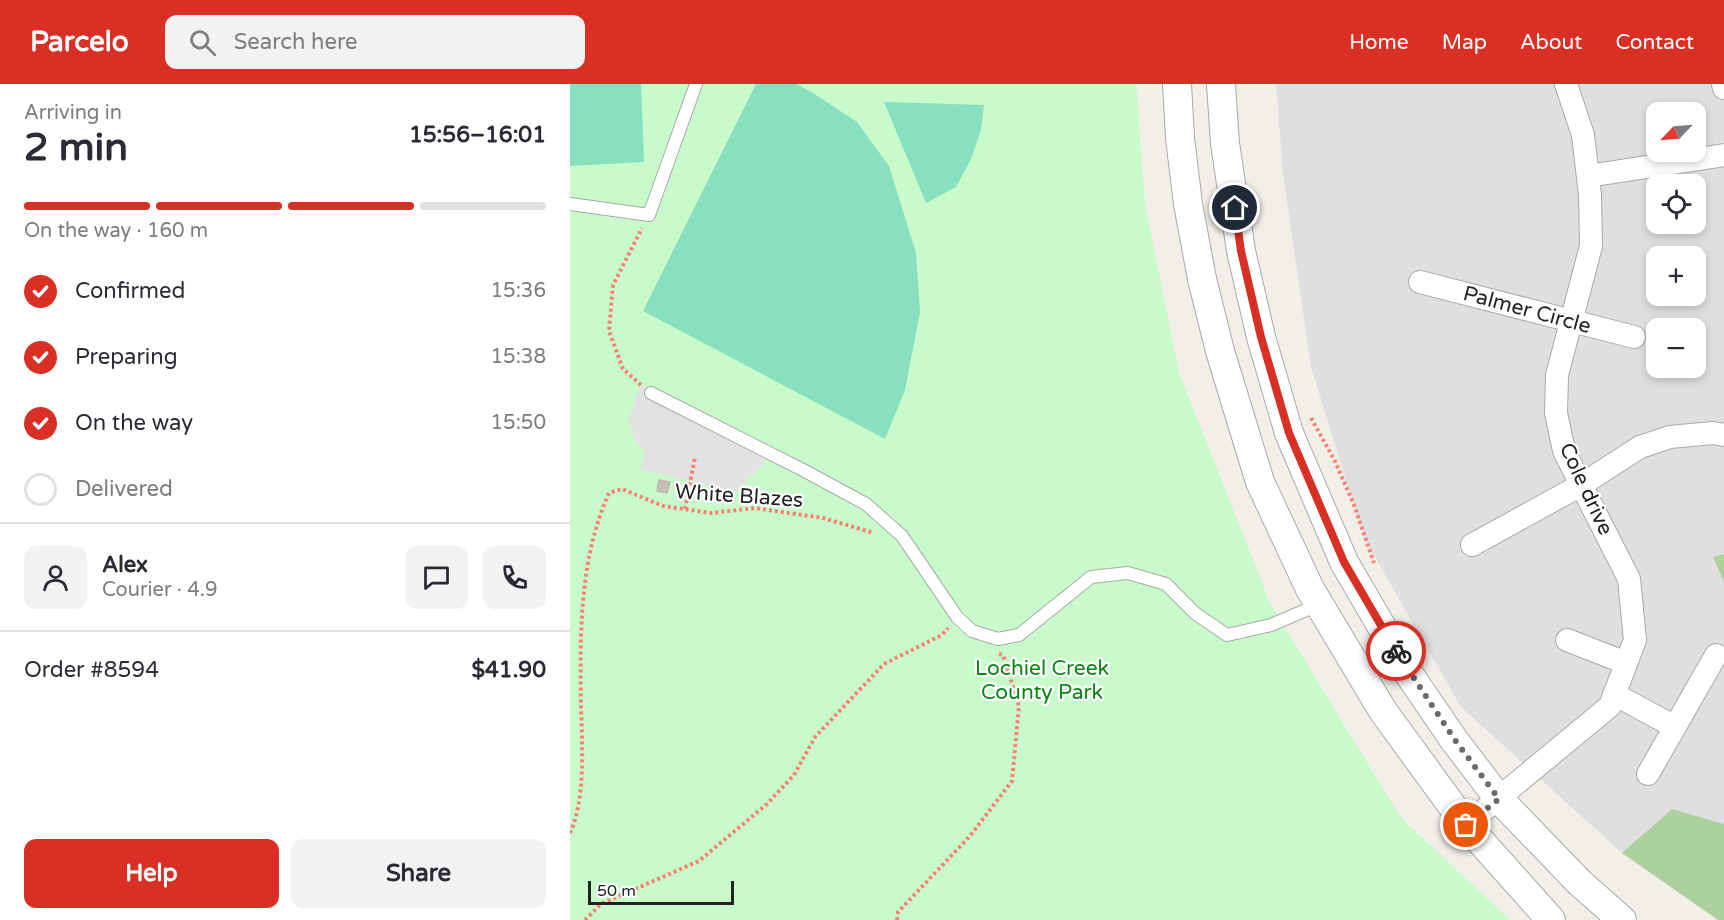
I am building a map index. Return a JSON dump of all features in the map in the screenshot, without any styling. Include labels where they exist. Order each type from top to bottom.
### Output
[{"type":"street","points":[[1177,84],[1180,138],[1188,204],[1202,279],[1260,482],[1310,589],[1383,711],[1466,825],[1551,920]]},
{"type":"street","points":[[1221,84],[1225,143],[1241,251],[1261,337],[1289,433],[1344,562],[1412,677],[1499,799],[1580,883],[1622,920]]},
{"type":"street","name":"Cole drive","points":[[1466,825],[1610,706],[1635,640],[1629,579],[1564,451],[1556,413],[1557,375],[1591,246],[1588,176],[1583,135],[1566,84]]},
{"type":"street","points":[[1588,176],[1724,155]]},
{"type":"street","name":"Palmer Circle","points":[[1420,282],[1634,337]]},
{"type":"street","points":[[1472,545],[1581,485],[1640,447],[1670,437],[1713,433],[1724,435]]},
{"type":"street","points":[[1567,640],[1626,663]]},
{"type":"street","points":[[1648,774],[1716,655]]},
{"type":"street","points":[[1614,694],[1675,727]]},
{"type":"lane","points":[[570,204],[649,215],[696,84]]},
{"type":"lane","points":[[651,393],[866,504],[902,536],[957,617],[972,631],[998,639],[1018,635],[1091,577],[1128,573],[1166,584],[1196,614],[1227,634],[1271,626],[1320,604]]},
{"type":"path","points":[[649,215],[613,285],[609,331],[623,369],[651,393]]},
{"type":"path","points":[[1309,412],[1339,472],[1377,569]]},
{"type":"path","points":[[685,509],[695,457]]},
{"type":"path","name":"White Blazes","points":[[570,833],[574,825],[583,770],[580,658],[585,573],[609,493],[622,489],[663,506],[711,513],[755,508],[823,518],[883,536]]},
{"type":"path","points":[[585,920],[601,904],[699,861],[774,797],[794,775],[815,737],[884,664],[942,635],[952,623]]},
{"type":"path","points":[[897,920],[898,912],[970,836],[1012,781],[1019,706],[1003,655],[994,652]]},
{"type":"shaded area","points":[[1276,84],[1724,84],[1724,554],[1713,557],[1724,582],[1724,824],[1672,809],[1622,853],[1461,707],[1364,538],[1311,367],[1283,174]]},
{"type":"shaded area","points":[[641,385],[651,393],[774,455],[735,492],[640,469],[645,452],[634,439],[628,418]]},
{"type":"green space","name":"Lochiel Creek County Park","points":[[570,84],[1136,84],[1145,204],[1179,372],[1270,603],[1401,818],[1510,920],[570,920]]},
{"type":"green space","points":[[570,84],[641,84],[644,162],[570,166]]},
{"type":"green space","points":[[756,84],[796,84],[813,93],[857,122],[889,166],[916,253],[920,312],[905,390],[885,439],[643,311]]},
{"type":"green space","points":[[884,102],[984,105],[981,130],[971,159],[956,187],[926,203]]},
{"type":"green space","points":[[1724,554],[1724,582],[1713,557]]},
{"type":"green space","points":[[1672,809],[1724,824],[1724,920],[1718,920],[1622,853]]},
{"type":"building","points":[[659,480],[670,482],[667,493],[657,491]]},
{"type":"way so far","points":[[1396,651],[1455,740],[1499,799],[1466,825]]},
{"type":"route","points":[[1235,208],[1241,251],[1261,337],[1289,433],[1344,562],[1396,651]]}]
